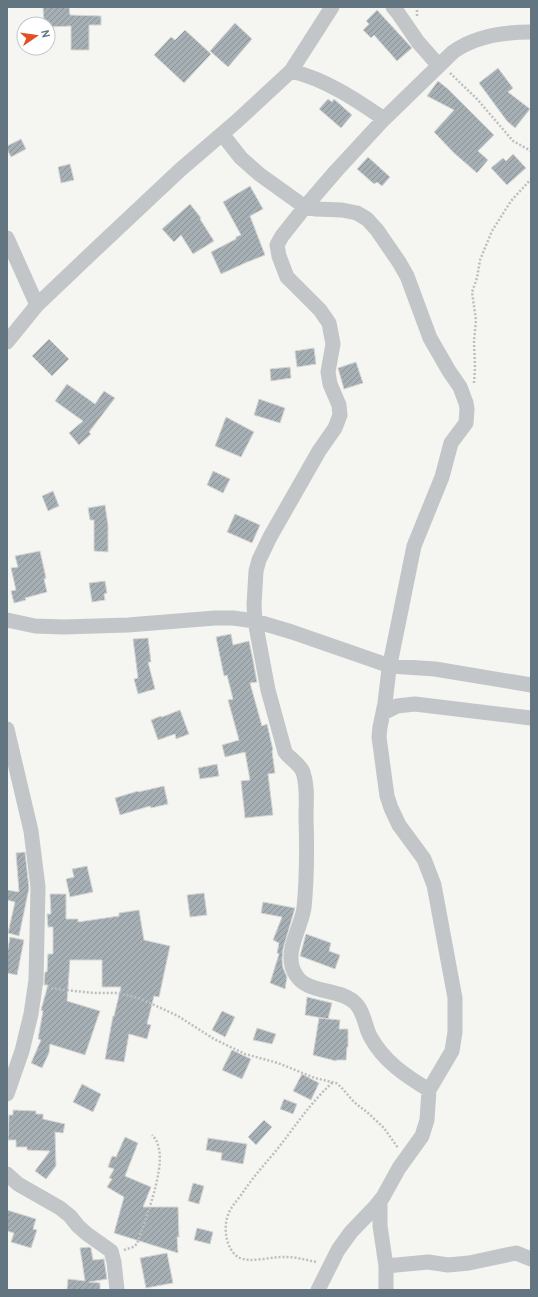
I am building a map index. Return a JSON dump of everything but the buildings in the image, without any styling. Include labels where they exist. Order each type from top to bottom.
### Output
[{"type":"street","points":[[7,342],[37,306],[174,175],[237,121],[290,71],[332,7]]},
{"type":"street","points":[[393,7],[418,42],[440,65]]},
{"type":"street","points":[[430,1090],[404,1074],[390,1063],[371,1038],[360,1009],[355,1003],[333,992],[308,986],[296,975],[292,966],[292,947],[302,918],[307,876],[307,791],[302,770],[285,752],[268,690],[255,621],[254,605],[256,571],[261,555],[270,537],[319,451],[335,428],[340,415],[339,405],[329,377],[329,365],[333,344],[329,323],[320,310],[287,277],[277,245],[305,207],[384,119],[453,52],[460,47],[475,41],[508,33],[531,32]]},
{"type":"street","points":[[290,71],[306,74],[324,82],[349,96],[384,119]]},
{"type":"street","points":[[222,134],[242,158],[259,174],[305,207],[342,210],[357,213],[367,219],[377,230],[407,276],[430,338],[445,365],[460,387],[467,409],[466,423],[451,443],[442,477],[414,546],[390,666],[379,737],[387,796],[391,808],[399,825],[421,854],[432,877],[452,974],[455,998],[454,1045],[430,1090],[427,1120],[422,1136],[403,1161],[380,1201],[351,1232],[338,1250],[318,1290]]},
{"type":"street","points":[[7,238],[37,306]]},
{"type":"street","points":[[7,620],[35,626],[64,627],[128,625],[233,618],[255,621],[292,632],[390,666],[434,668],[531,685]]},
{"type":"street","points":[[383,713],[397,706],[415,704],[531,718]]},
{"type":"street","points":[[7,729],[31,831],[38,887],[35,986],[31,1014],[22,1051],[7,1094]]},
{"type":"street","points":[[7,1174],[18,1184],[60,1208],[87,1234],[105,1246],[113,1254],[117,1290]]},
{"type":"street","points":[[380,1201],[380,1226],[386,1266],[386,1290]]},
{"type":"street","points":[[386,1266],[428,1262],[448,1265],[469,1263],[516,1253],[531,1259]]},
{"type":"path","points":[[440,65],[473,95],[513,141],[531,151]]},
{"type":"path","points":[[467,409],[473,390],[475,368],[474,341],[476,316],[472,292],[477,278],[480,260],[492,231],[514,195],[531,179]]},
{"type":"path","points":[[35,986],[65,991],[116,993],[139,998],[178,1016],[214,1039],[245,1054],[278,1063],[315,1078],[334,1082],[384,1128],[398,1147],[403,1161]]},
{"type":"path","points":[[330,1264],[319,1263],[297,1257],[245,1260],[240,1258],[232,1251],[226,1232],[226,1225],[227,1216],[231,1208],[253,1177],[291,1131],[298,1119],[334,1082]]},
{"type":"path","points":[[113,1254],[130,1249],[138,1244],[151,1201],[159,1164],[160,1156],[158,1145],[152,1135]]}]
